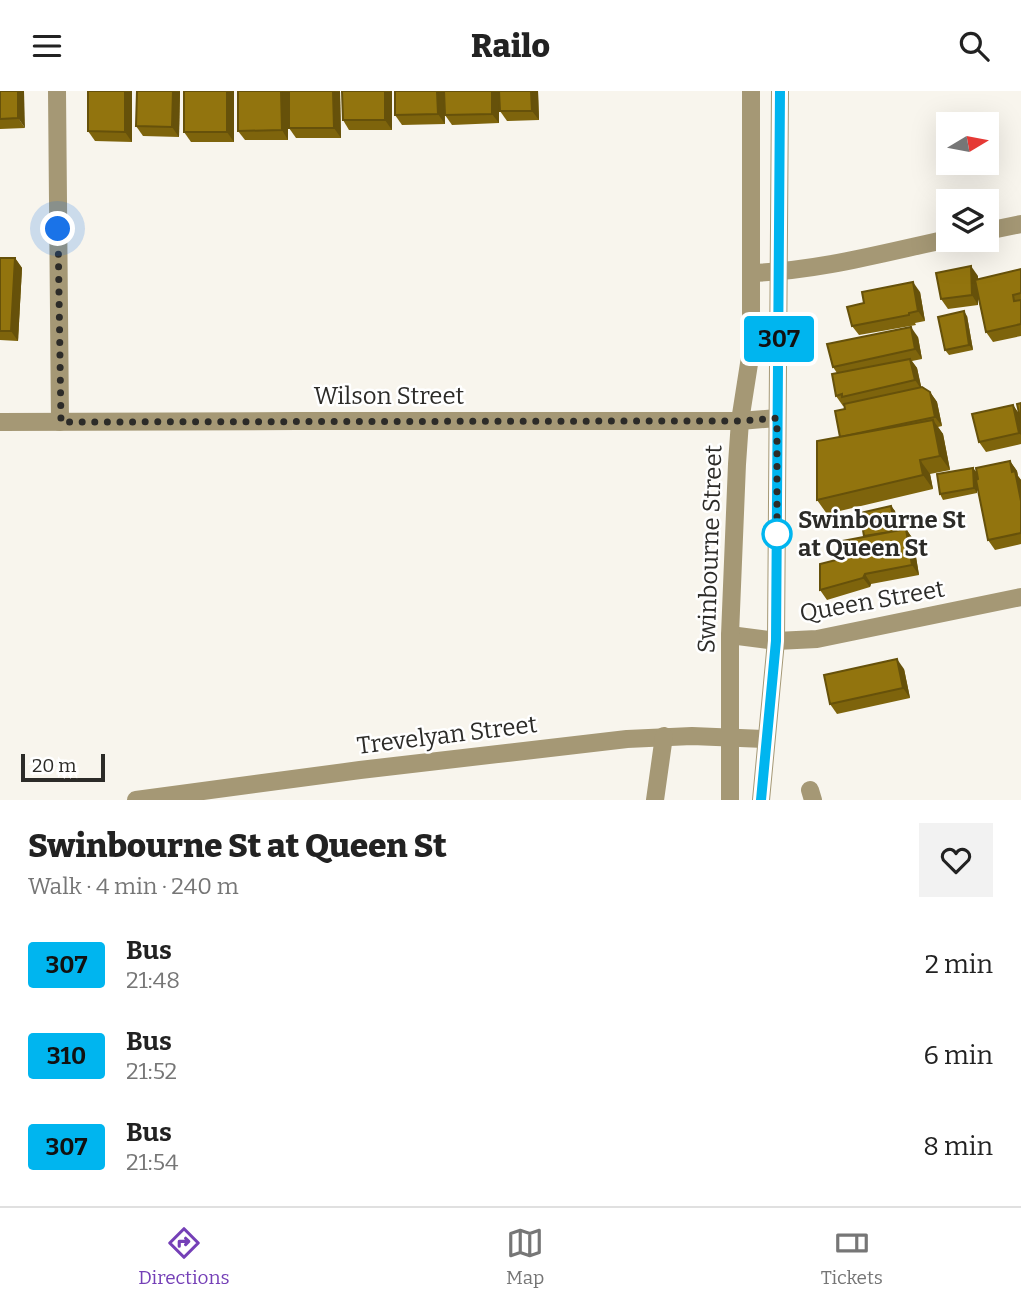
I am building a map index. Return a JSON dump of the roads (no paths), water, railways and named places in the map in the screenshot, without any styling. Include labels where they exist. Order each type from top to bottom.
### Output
[{"type":"street","points":[[57,91],[61,422]]},
{"type":"street","name":"Swinbourne Street","points":[[730,800],[730,635],[737,464],[740,421],[751,351],[751,91]]},
{"type":"street","points":[[761,800],[776,641],[780,91]]},
{"type":"street","points":[[999,229],[1021,224]]},
{"type":"street","points":[[751,273],[780,272],[824,265],[936,242]]},
{"type":"street","name":"Wilson Street","points":[[0,422],[740,421],[777,418]]},
{"type":"street","name":"Queen Street","points":[[730,635],[800,641],[1021,597]]},
{"type":"street","points":[[655,800],[664,736]]},
{"type":"street","name":"Trevelyan Street","points":[[136,800],[360,770],[627,739],[664,736],[766,739]]},
{"type":"place","name":"Swinbourne St at Queen St","points":[[777,534]]}]
